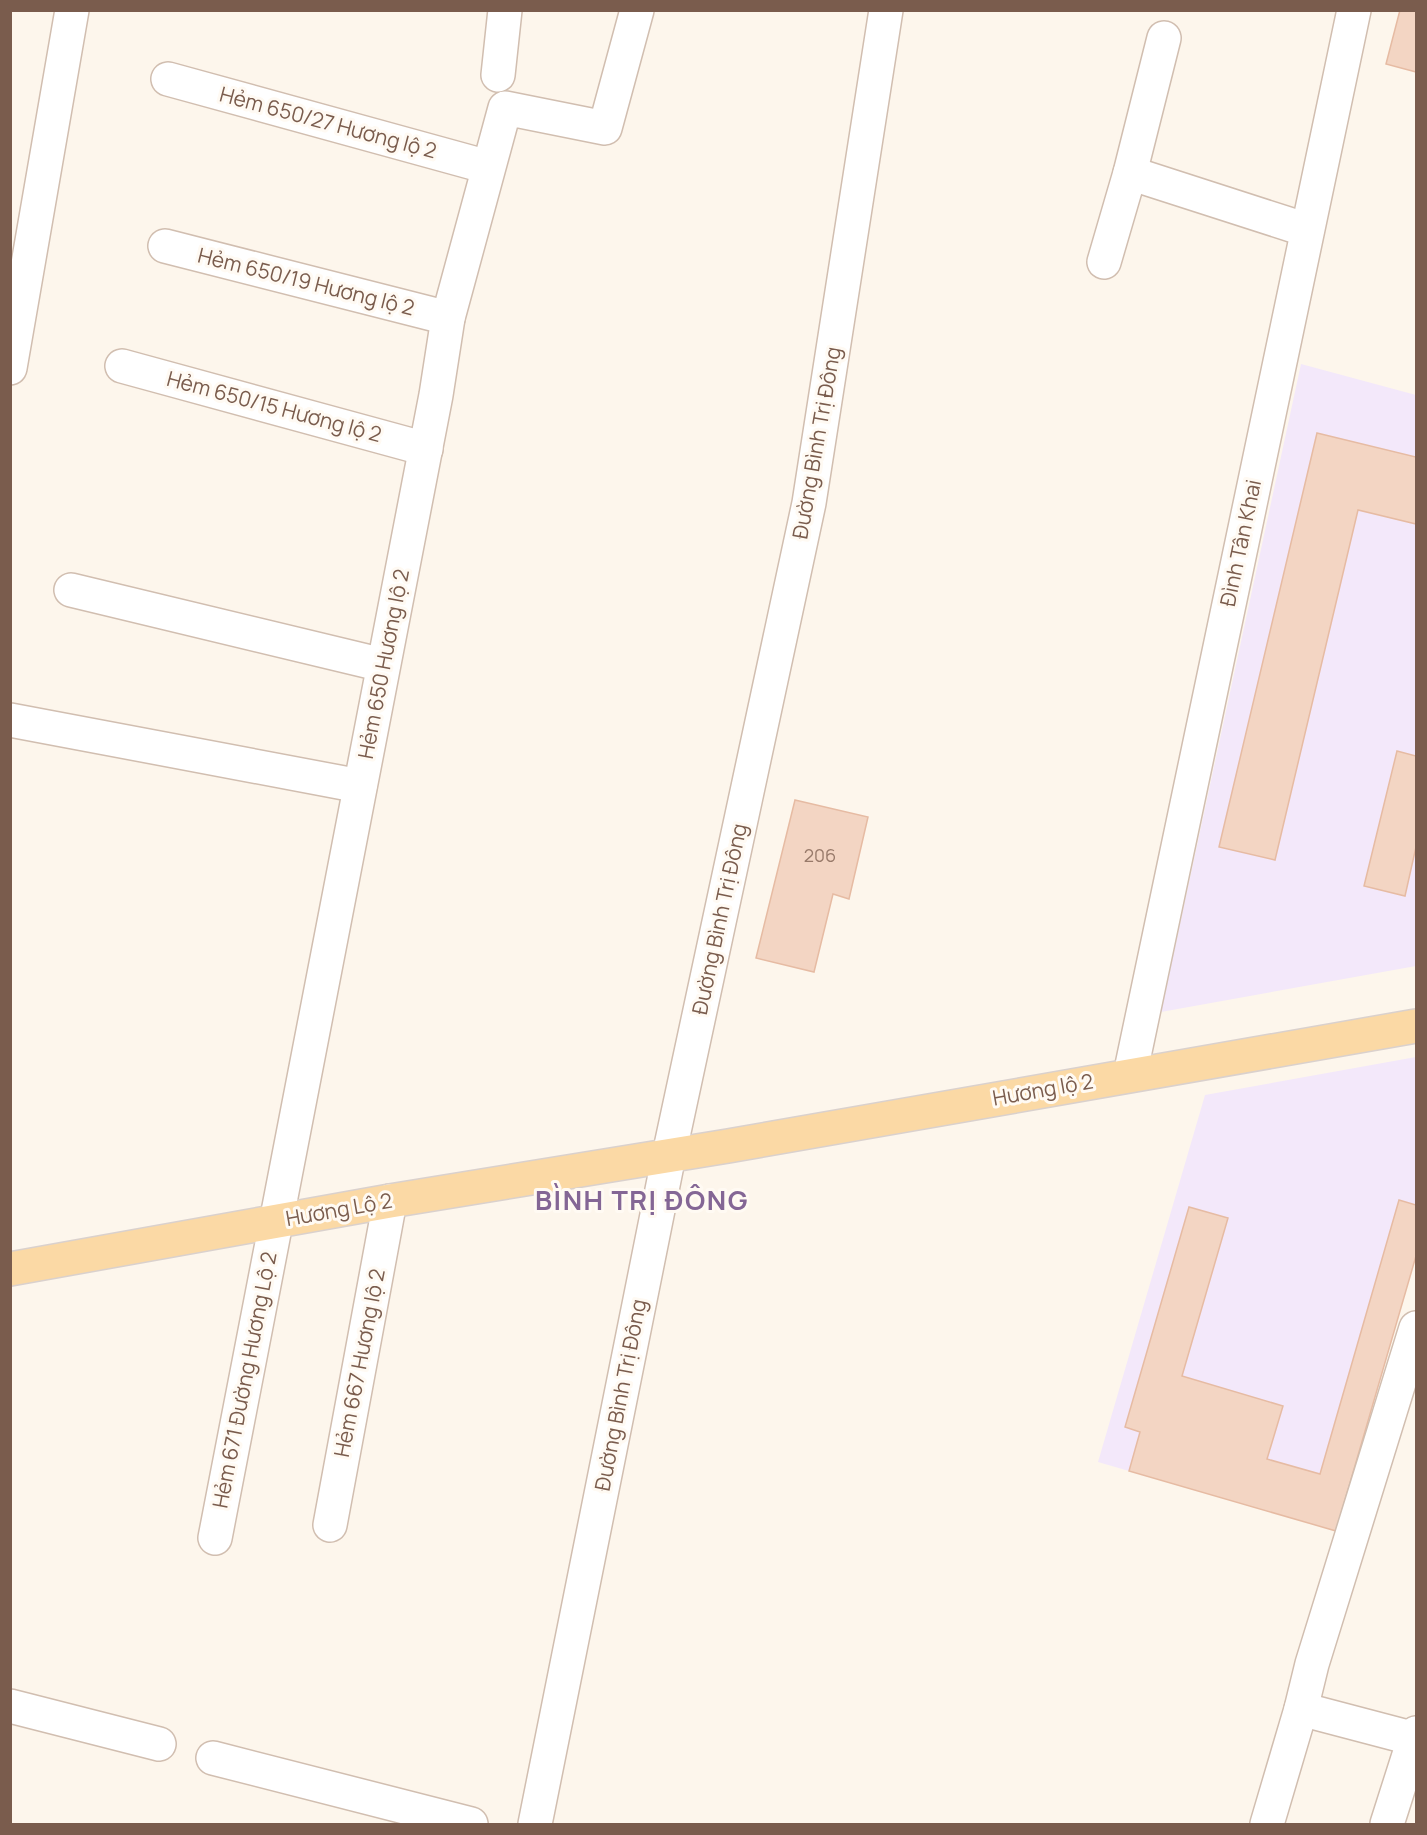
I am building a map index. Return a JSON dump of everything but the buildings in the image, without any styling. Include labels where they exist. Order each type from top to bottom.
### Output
[{"type":"main road","name":"Hương lộ 2","points":[[669,1155],[1416,1026]]},
{"type":"main road","name":"Hương Lộ 2","points":[[10,1269],[390,1201],[669,1155]]},
{"type":"street","points":[[10,368],[72,10]]},
{"type":"street","points":[[498,75],[505,10]]},
{"type":"street","name":"Hẻm 650 Hương lộ 2","points":[[275,1222],[426,449],[448,318],[505,108],[605,128],[637,10]]},
{"type":"street","name":"Đường Bình Trị Đông","points":[[535,1824],[669,1155],[808,503],[886,10]]},
{"type":"street","name":"Đình Tân Khai","points":[[1130,1075],[1354,10]]},
{"type":"street","points":[[1104,262],[1130,173],[1164,38]]},
{"type":"street","name":"Hẻm 650/27 Hương lộ 2","points":[[168,80],[488,167]]},
{"type":"street","points":[[1130,173],[1307,230]]},
{"type":"street","name":"Hẻm 650/19 Hương lộ 2","points":[[165,246],[448,318]]},
{"type":"street","name":"Hẻm 650/15 Hương lộ 2","points":[[122,366],[426,449]]},
{"type":"street","points":[[71,590],[383,665]]},
{"type":"street","points":[[10,720],[360,786]]},
{"type":"street","name":"Hẻm 667 Hương lộ 2","points":[[330,1525],[390,1201]]},
{"type":"street","name":"Hẻm 671 Đường Hương Lộ 2","points":[[215,1538],[275,1222]]},
{"type":"street","points":[[1267,1824],[1312,1664],[1416,1328]]},
{"type":"street","points":[[10,1706],[159,1744]]},
{"type":"street","points":[[1301,1709],[1416,1736],[1387,1824]]},
{"type":"street","points":[[213,1758],[471,1824]]},
{"type":"shaded area","points":[[1301,364],[1416,395],[1416,966],[1161,1012]]},
{"type":"shaded area","points":[[1416,1057],[1416,1256],[1336,1531],[1098,1462],[1205,1095]]},
{"type":"district","name":"BÌNH TRỊ ĐÔNG","points":[[642,1201]]}]
